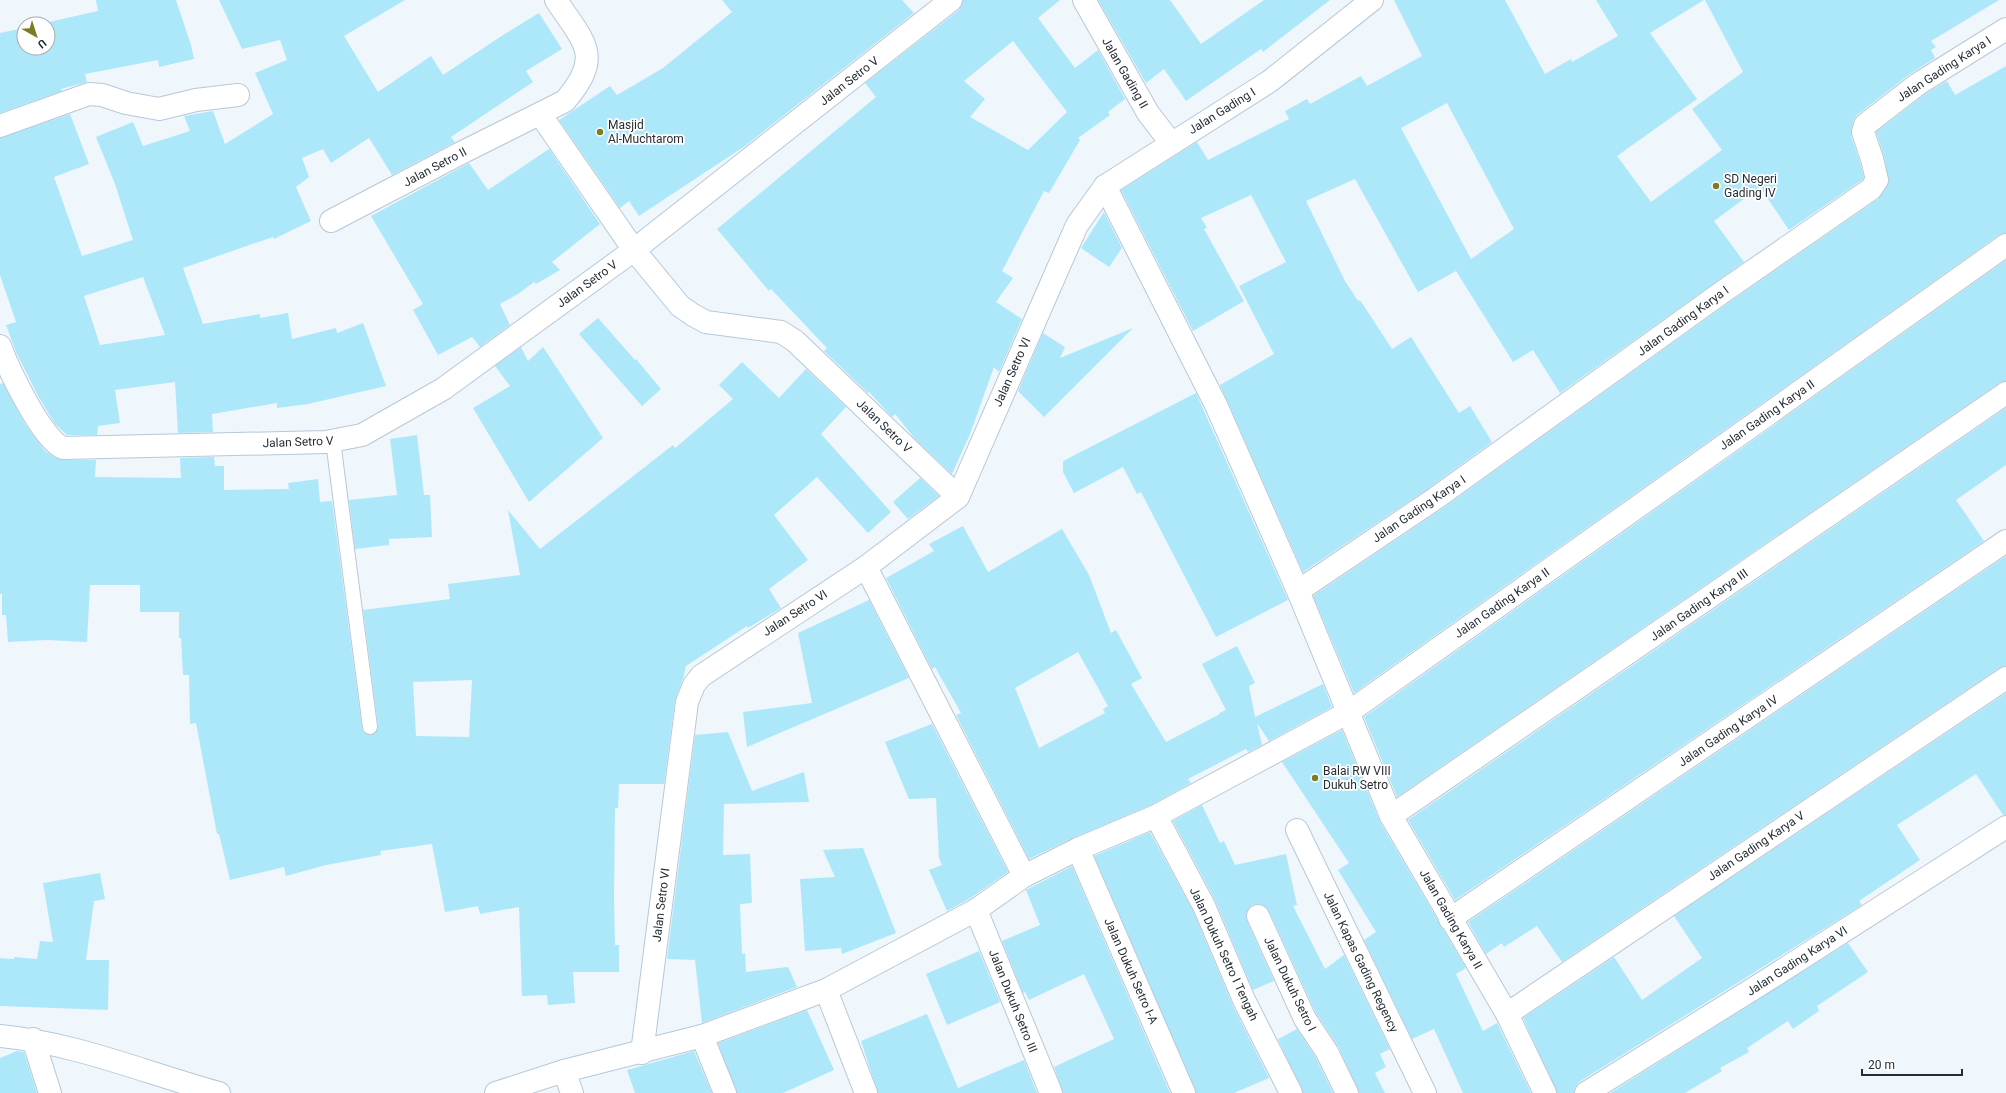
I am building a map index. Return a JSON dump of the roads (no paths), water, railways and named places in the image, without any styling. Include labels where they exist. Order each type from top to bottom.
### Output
[{"type":"street","name":"Jalan Setro II","points":[[332,221],[459,154],[565,101],[573,92],[588,63],[584,42],[556,0]]},
{"type":"street","name":"Jalan Setro V","points":[[2,359],[53,443],[63,448],[333,441],[362,435],[444,388],[634,250],[951,0]]},
{"type":"street","name":"Jalan Gading II","points":[[1084,0],[1148,113],[1171,143]]},
{"type":"street","name":"Jalan Gading I","points":[[1077,225],[1105,186],[1270,81],[1372,0]]},
{"type":"street","name":"Jalan Gading Karya I","points":[[1298,591],[1436,498],[1721,293],[1871,190],[1877,180],[1863,132],[1865,125],[1918,84],[2006,29]]},
{"type":"street","points":[[0,126],[89,94],[102,95],[126,103],[159,109],[196,100],[238,95]]},
{"type":"street","points":[[540,114],[634,250]]},
{"type":"street","points":[[496,1093],[564,1071],[642,1053],[702,1036],[826,990],[976,910],[1024,876],[1078,849],[1156,816],[1349,712],[1298,591],[1216,405],[1105,186]]},
{"type":"street","name":"Jalan Setro VI","points":[[642,1053],[687,702],[690,693],[701,676],[866,567],[958,497],[1077,225]]},
{"type":"street","name":"Jalan Gading Karya II","points":[[1545,1093],[1507,1014],[1391,816],[1349,712],[2006,245]]},
{"type":"street","name":"Jalan Setro V","points":[[634,250],[680,306],[693,315],[706,322],[781,332],[795,341],[958,497]]},
{"type":"street","name":"Jalan Gading Karya III","points":[[1391,816],[2006,393]]},
{"type":"street","name":"Jalan Gading Karya IV","points":[[1450,919],[2006,541]]},
{"type":"street","points":[[866,567],[1024,876]]},
{"type":"street","name":"Jalan Gading Karya V","points":[[1507,1014],[2006,678]]},
{"type":"street","name":"Jalan Dukuh Setro I Tengah","points":[[1156,816],[1204,906],[1244,1000],[1291,1093]]},
{"type":"street","name":"Jalan Gading Karya VI","points":[[1586,1093],[1772,977],[2006,827]]},
{"type":"street","name":"Jalan Kapas Gading Regency","points":[[1297,830],[1425,1093]]},
{"type":"street","name":"Jalan Dukuh Setro I-A","points":[[1078,849],[1184,1093]]},
{"type":"street","name":"Jalan Dukuh Setro III","points":[[976,910],[1051,1093]]},
{"type":"street","name":"Jalan Dukuh Setro I","points":[[1258,916],[1305,1019],[1327,1052],[1347,1093]]},
{"type":"street","points":[[826,990],[866,1093]]},
{"type":"street","points":[[0,1036],[33,1039],[105,1058],[207,1091]]},
{"type":"street","points":[[702,1036],[725,1093]]},
{"type":"street","points":[[33,1039],[50,1093]]},
{"type":"street","points":[[564,1071],[572,1093]]},
{"type":"lane","points":[[333,441],[370,727]]},
{"type":"place","name":"Masjid Al-Muchtarom","points":[[600,132]]},
{"type":"place","name":"SD Negeri Gading IV","points":[[1716,186]]},
{"type":"place","name":"Balai RW VIII Dukuh Setro","points":[[1315,778]]}]
